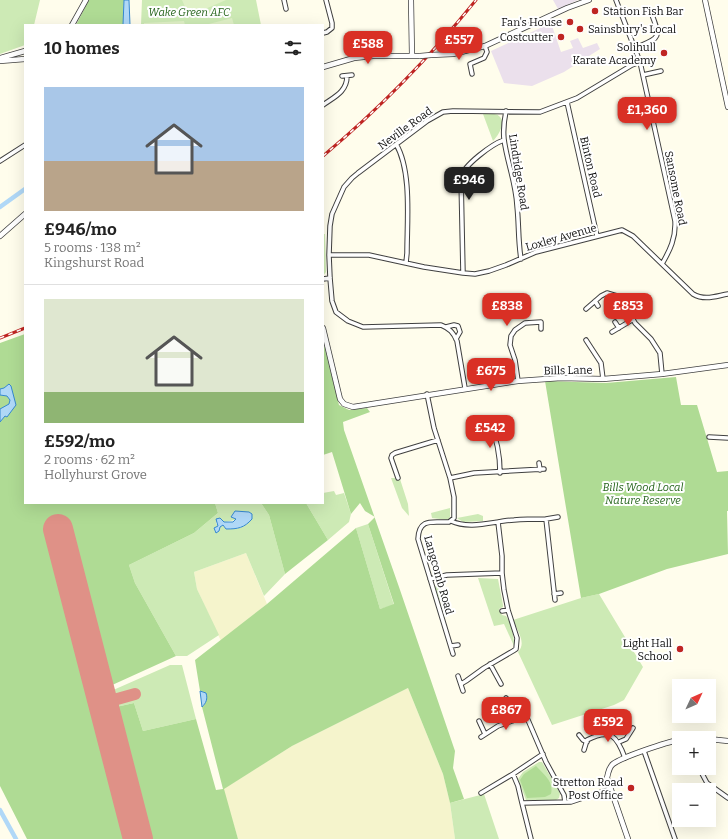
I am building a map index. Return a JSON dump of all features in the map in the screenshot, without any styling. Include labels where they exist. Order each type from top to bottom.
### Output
[{"type":"street","points":[[73,24],[86,0]]},
{"type":"street","points":[[284,0],[286,9]]},
{"type":"street","points":[[324,33],[332,28],[326,0]]},
{"type":"street","points":[[411,0],[412,56]]},
{"type":"street","points":[[324,67],[354,58],[373,56],[453,54],[485,46],[567,8],[589,0]]},
{"type":"street","name":"Sansome Road","points":[[616,0],[640,62],[675,221],[674,238],[670,250],[662,264]]},
{"type":"street","points":[[705,0],[728,107]]},
{"type":"street","points":[[635,48],[652,41],[656,37],[658,32],[652,15],[657,13]]},
{"type":"street","points":[[472,74],[470,64],[484,58],[487,52],[485,46]]},
{"type":"street","points":[[0,58],[24,50]]},
{"type":"street","points":[[0,62],[24,59]]},
{"type":"street","name":"Neville Road","points":[[465,388],[456,339],[454,334],[446,327],[441,325],[363,327],[355,325],[336,312],[332,301],[330,278],[330,226],[332,214],[344,187],[352,178],[396,144],[427,121],[443,112],[540,112],[577,98],[632,65],[640,62]]},
{"type":"street","points":[[643,75],[661,72]]},
{"type":"street","points":[[342,76],[352,75]]},
{"type":"street","points":[[324,104],[344,90],[347,83],[347,76]]},
{"type":"street","name":"Binton Road","points":[[567,102],[597,236]]},
{"type":"street","name":"Lindridge Road","points":[[506,111],[503,128],[504,140],[514,185],[521,259]]},
{"type":"street","points":[[462,273],[462,173],[467,166],[497,142],[504,140]]},
{"type":"street","points":[[396,144],[401,152],[407,183],[406,263]]},
{"type":"street","points":[[0,161],[24,145]]},
{"type":"street","points":[[0,236],[24,215]]},
{"type":"street","name":"Loxley Avenue","points":[[329,255],[369,255],[406,263],[475,274],[489,271],[536,252],[622,230],[627,232],[693,294],[700,298],[707,298],[728,294]]},
{"type":"street","points":[[324,279],[330,278]]},
{"type":"street","points":[[586,309],[607,293],[617,296],[625,304],[632,320],[651,338],[658,349],[661,357],[662,374]]},
{"type":"street","points":[[595,301],[598,306]]},
{"type":"street","points":[[612,332],[632,320]]},
{"type":"street","points":[[518,381],[515,360],[510,345],[511,336],[515,330],[525,322],[541,322],[541,329]]},
{"type":"street","points":[[616,322],[619,328]]},
{"type":"street","name":"Neville Road","points":[[446,327],[454,325],[458,326],[460,332],[456,339]]},
{"type":"street","name":"Bills Lane","points":[[324,332],[340,399],[344,404],[353,406],[518,381],[561,378],[603,379],[662,374],[728,365]]},
{"type":"street","points":[[586,340],[601,363],[603,379]]},
{"type":"street","points":[[427,394],[454,497],[454,518],[451,521],[463,524],[558,517]]},
{"type":"street","points":[[490,423],[500,462],[500,473]]},
{"type":"street","points":[[492,429],[498,426]]},
{"type":"street","points":[[709,437],[728,438]]},
{"type":"street","points":[[398,478],[392,458],[395,453],[438,440]]},
{"type":"street","points":[[539,464],[540,470]]},
{"type":"street","points":[[450,478],[474,473],[500,473],[544,469]]},
{"type":"street","points":[[391,476],[397,474]]},
{"type":"street","points":[[546,519],[554,600]]},
{"type":"street","name":"Langcomb Road","points":[[451,521],[429,522],[424,524],[418,532],[418,539],[453,654]]},
{"type":"street","points":[[461,684],[490,664],[516,649],[517,638],[508,610],[502,573],[502,556],[498,522]]},
{"type":"street","points":[[430,579],[447,575],[502,573]]},
{"type":"street","points":[[554,594],[561,593]]},
{"type":"street","points":[[502,611],[508,610]]},
{"type":"street","points":[[451,646],[458,645]]},
{"type":"street","points":[[490,664],[501,684]]},
{"type":"street","points":[[458,676],[463,691]]},
{"type":"street","points":[[506,698],[528,720],[564,796],[565,802]]},
{"type":"street","points":[[481,737],[498,726],[512,721],[522,713]]},
{"type":"street","points":[[480,721],[485,734]]},
{"type":"street","points":[[619,742],[626,739],[633,728]]},
{"type":"street","points":[[579,735],[587,742]]},
{"type":"street","points":[[584,750],[587,742],[596,736],[601,735],[615,738],[619,742],[625,758]]},
{"type":"street","points":[[716,740],[728,741]]},
{"type":"street","points":[[628,839],[607,778],[610,769],[613,764],[625,758],[672,742]]},
{"type":"street","points":[[644,751],[675,839]]},
{"type":"street","points":[[481,792],[513,774],[543,754]]},
{"type":"street","points":[[513,774],[518,786],[531,839]]},
{"type":"street","points":[[703,775],[707,783],[728,798]]},
{"type":"street","points":[[522,803],[571,802],[610,789]]},
{"type":"shaded area","points":[[553,0],[578,0],[558,9]]},
{"type":"shaded area","points":[[551,23],[561,52],[573,48],[570,41],[578,38],[583,48],[597,43],[600,49],[564,72],[532,86],[504,83],[491,51]]},
{"type":"green space","points":[[0,0],[40,0],[34,24],[24,24],[24,45],[0,54]]},
{"type":"green space","points":[[89,0],[124,0],[123,24],[77,24]]},
{"type":"green space","name":"Wake Green AFC","points":[[142,0],[256,0],[261,24],[141,24]]},
{"type":"green space","points":[[182,0],[226,0],[189,16]]},
{"type":"green space","points":[[232,18],[234,24],[209,24]]},
{"type":"green space","points":[[184,21],[185,24],[144,24]]},
{"type":"green space","points":[[483,114],[496,114],[501,119],[501,129],[493,141]]},
{"type":"green space","points":[[324,234],[325,234],[326,272],[324,275]]},
{"type":"green space","points":[[24,334],[24,504],[215,504],[218,513],[194,533],[129,565],[135,583],[176,656],[110,686],[63,523],[48,530],[124,839],[27,839],[0,786],[0,343]]},
{"type":"green space","points":[[324,345],[339,405],[349,410],[367,408],[370,412],[343,422],[344,430],[374,517],[365,511],[360,503],[351,514],[332,452],[324,455]]},
{"type":"green space","name":"Bills Wood Local Nature Reserve","points":[[676,377],[681,405],[697,405],[717,472],[728,471],[728,554],[667,569],[599,594],[581,598],[545,381],[606,383]]},
{"type":"green space","points":[[391,478],[395,478],[397,480],[400,479],[408,504],[409,516],[402,508]]},
{"type":"green space","points":[[334,491],[336,495],[344,493],[351,514],[349,522],[328,540],[307,504],[324,504],[324,493]]},
{"type":"green space","points":[[215,504],[262,504],[269,515],[285,574],[264,596],[246,553],[194,572],[197,589],[219,635],[187,656],[176,656],[135,583],[129,565],[194,533],[218,513]],"holes":[[[235,511],[243,511],[252,519],[244,526],[238,528],[226,529],[223,525],[216,527],[218,526],[216,523],[220,518],[224,522],[235,520],[236,519],[231,517]]]},
{"type":"green space","points":[[262,504],[307,504],[328,540],[285,574],[269,515]]},
{"type":"green space","points":[[450,508],[450,517],[448,520],[432,518],[431,513]]},
{"type":"green space","points":[[478,514],[483,516],[483,521],[463,522],[457,518]]},
{"type":"green space","points":[[375,517],[455,751],[453,768],[464,799],[450,803],[443,774],[408,688],[292,746],[224,789],[238,839],[150,839],[116,707],[134,703],[143,731],[196,719],[216,790],[223,789],[202,707],[205,704],[206,693],[200,691],[195,660],[267,604],[356,528],[380,609],[394,604],[368,524]]},
{"type":"green space","points":[[63,523],[111,691],[170,665],[182,665],[196,719],[143,731],[134,703],[116,707],[150,839],[124,839],[47,530]]},
{"type":"green space","points":[[368,524],[394,605],[380,609],[356,528]]},
{"type":"green space","points":[[246,553],[267,604],[221,641],[197,589],[194,572]]},
{"type":"green space","points":[[478,578],[498,579],[503,605],[503,607],[499,609],[502,615],[506,616],[510,623],[514,646],[504,624],[494,626]]},
{"type":"green space","points":[[439,582],[445,600],[440,601],[435,587]]},
{"type":"green space","points":[[599,594],[643,667],[624,700],[614,705],[552,725],[518,652],[522,645],[519,632],[513,620],[581,598]]},
{"type":"green space","points":[[408,688],[443,774],[450,803],[455,839],[238,839],[223,789],[292,746]]},
{"type":"green space","points":[[539,762],[542,762],[560,793],[559,798],[556,800],[526,800],[518,779],[523,772]]},
{"type":"green space","points":[[536,766],[550,782],[552,789],[551,794],[545,797],[527,798],[520,780],[524,774]]},
{"type":"green space","points":[[484,794],[499,839],[455,839],[450,803]]},
{"type":"water","points":[[124,0],[129,0],[130,24],[123,24]]},
{"type":"water","points":[[9,384],[11,386],[16,405],[7,417],[5,416],[0,422],[0,409],[9,404],[10,400],[7,396],[0,395],[0,389]]},
{"type":"water","points":[[235,511],[249,512],[252,514],[252,519],[243,526],[237,528],[226,529],[223,525],[216,533],[214,528],[218,526],[216,519],[220,518],[224,522],[233,522],[236,519],[231,517]]},
{"type":"water","points":[[200,691],[206,693],[207,695],[205,704],[202,707]]},
{"type":"waterway","points":[[0,207],[24,190]]},
{"type":"waterway","points":[[0,810],[16,839]]},
{"type":"taxiway","points":[[103,703],[135,694]]},
{"type":"runway","points":[[58,529],[138,839]]},
{"type":"railway","points":[[324,155],[364,120],[403,82],[441,42],[476,0]]},
{"type":"railway","points":[[0,338],[24,328]]},
{"type":"place","name":"Station Fish Bar","points":[[595,11]]},
{"type":"place","name":"Fan's House","points":[[570,22]]},
{"type":"place","name":"Sainsbury's Local","points":[[580,29]]},
{"type":"place","name":"Costcutter","points":[[561,37]]},
{"type":"place","name":"Solihull Karate Academy","points":[[664,53]]},
{"type":"place","name":"Light Hall School","points":[[680,649]]},
{"type":"place","name":"Stretton Road Post Office","points":[[631,788]]}]
